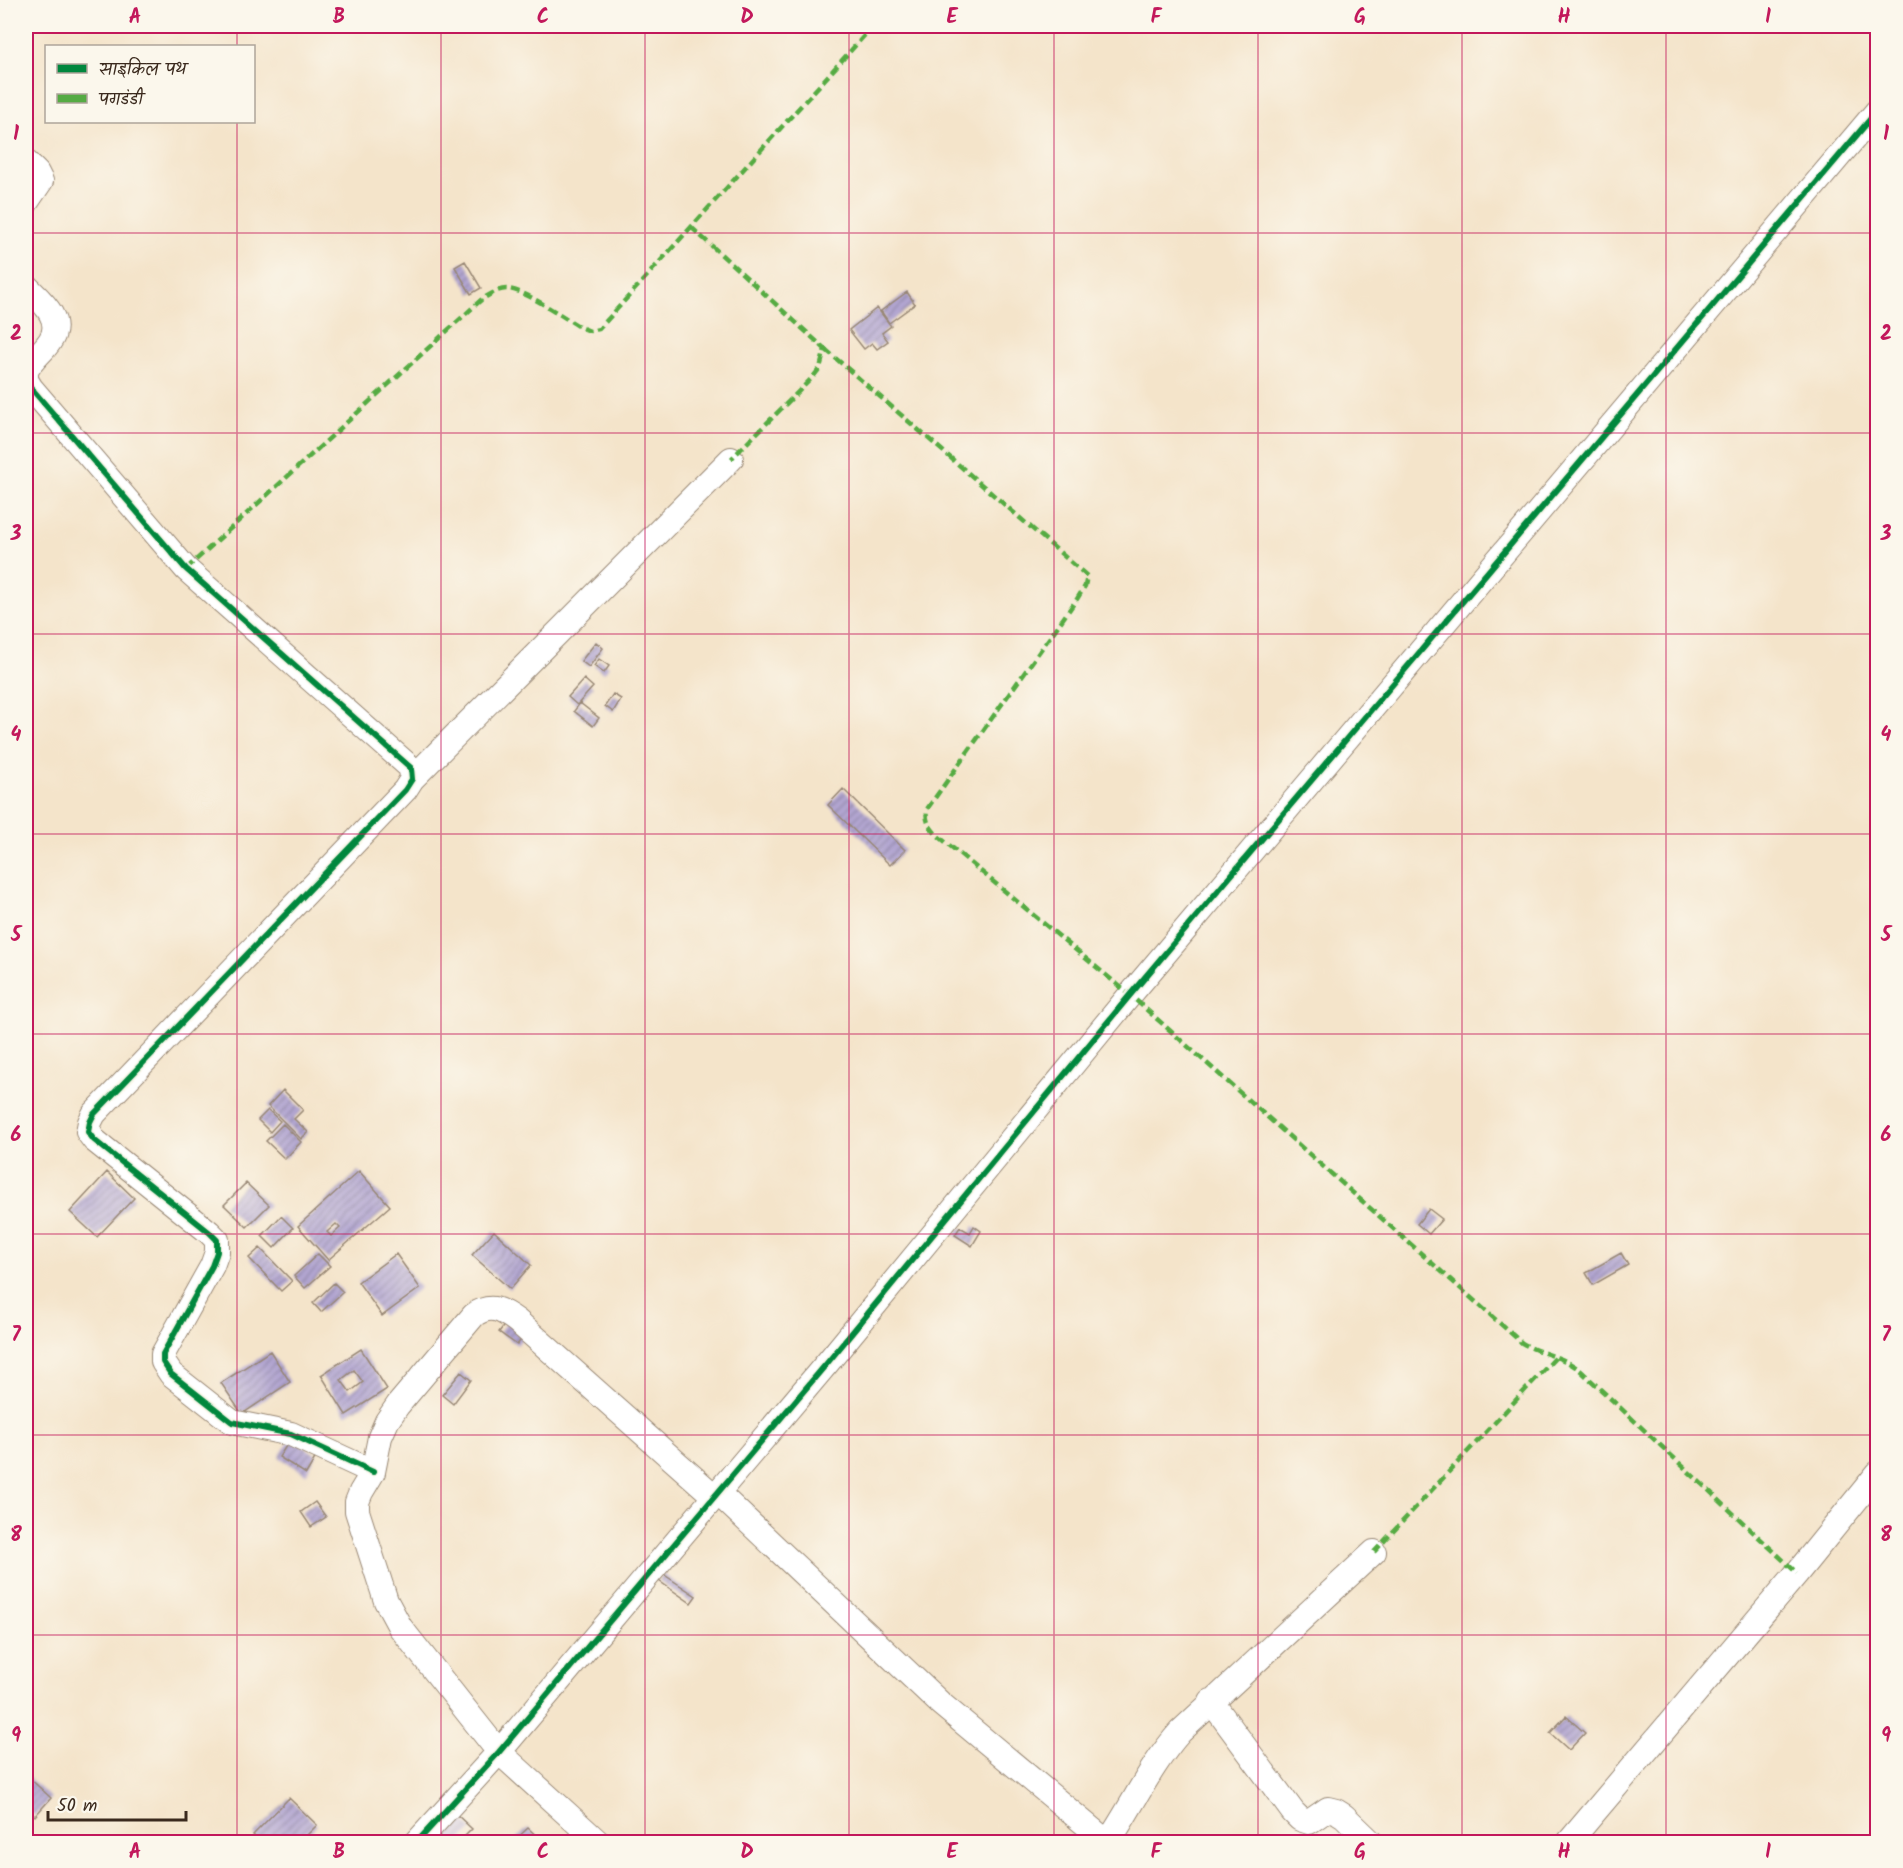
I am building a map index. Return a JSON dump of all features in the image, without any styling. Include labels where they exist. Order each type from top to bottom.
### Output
[{"type":"street","points":[[417,1842],[499,1752],[828,1362],[1130,995],[1878,110]]},
{"type":"street","points":[[26,162],[37,173],[41,181],[26,204]]},
{"type":"street","points":[[26,286],[47,308],[54,319],[55,330],[51,340],[30,362],[26,380],[31,388],[180,562],[398,755],[411,768],[412,778]]},
{"type":"street","points":[[373,1472],[291,1434],[232,1422],[171,1374],[163,1362],[163,1354],[212,1266],[217,1252],[217,1240],[94,1140],[88,1132],[90,1122],[94,1114],[405,790],[412,778],[731,459]]},
{"type":"street","points":[[598,1842],[499,1752],[400,1627],[391,1614],[357,1511],[357,1502],[373,1472],[380,1437],[387,1421],[474,1315],[483,1309],[495,1309],[517,1321],[716,1494],[941,1704],[1108,1842],[1133,1804],[1153,1765],[1180,1732],[1374,1552]]},
{"type":"street","points":[[1569,1842],[1797,1573],[1878,1473]]},
{"type":"street","points":[[1211,1701],[1300,1819],[1309,1822],[1328,1809],[1336,1811],[1371,1842]]},
{"type":"building","points":[[465,261],[481,288],[471,294],[455,267]]},
{"type":"building","points":[[907,292],[915,304],[889,323],[881,311]]},
{"type":"building","points":[[877,308],[891,326],[882,333],[888,341],[877,349],[872,343],[864,349],[849,330]]},
{"type":"building","points":[[596,642],[603,648],[589,667],[581,661]]},
{"type":"building","points":[[599,659],[609,666],[604,673],[594,666]]},
{"type":"building","points":[[584,679],[593,687],[577,705],[568,697]]},
{"type":"building","points":[[613,694],[621,699],[613,712],[605,706]]},
{"type":"building","points":[[580,703],[599,718],[593,726],[574,711]]},
{"type":"building","points":[[843,789],[905,850],[890,865],[828,805]]},
{"type":"building","points":[[283,1090],[303,1110],[294,1119],[308,1132],[301,1139],[268,1106]]},
{"type":"building","points":[[268,1110],[280,1121],[270,1132],[258,1120]]},
{"type":"building","points":[[283,1124],[301,1142],[285,1159],[266,1141]]},
{"type":"building","points":[[359,1171],[390,1206],[328,1260],[298,1226]],"holes":[[[336,1224],[340,1228],[331,1236],[327,1232]]]},
{"type":"building","points":[[107,1172],[134,1198],[97,1237],[70,1212]]},
{"type":"building","points":[[246,1183],[269,1205],[247,1227],[224,1205]]},
{"type":"building","points":[[1429,1209],[1442,1219],[1429,1234],[1417,1224]]},
{"type":"building","points":[[281,1216],[293,1228],[274,1248],[262,1236]]},
{"type":"building","points":[[974,1226],[981,1231],[972,1246],[955,1235],[960,1227],[970,1233]]},
{"type":"building","points":[[494,1231],[531,1265],[510,1289],[472,1255]]},
{"type":"building","points":[[260,1248],[292,1281],[281,1291],[249,1258]]},
{"type":"building","points":[[1621,1253],[1628,1265],[1593,1285],[1586,1273]]},
{"type":"building","points":[[318,1254],[330,1266],[305,1288],[294,1276]]},
{"type":"building","points":[[396,1254],[420,1288],[382,1316],[358,1282]]},
{"type":"building","points":[[334,1283],[343,1292],[321,1312],[313,1303]]},
{"type":"building","points":[[508,1320],[526,1333],[517,1345],[499,1332]]},
{"type":"building","points":[[361,1349],[387,1389],[346,1415],[321,1375]],"holes":[[[354,1370],[363,1382],[350,1392],[341,1380]]]},
{"type":"building","points":[[270,1351],[290,1382],[242,1414],[221,1383]]},
{"type":"building","points":[[461,1372],[471,1380],[453,1404],[442,1395]]},
{"type":"building","points":[[291,1438],[317,1455],[306,1474],[279,1457]]},
{"type":"building","points":[[315,1502],[326,1517],[311,1527],[301,1512]]},
{"type":"building","points":[[663,1574],[696,1596],[691,1603],[659,1581]]},
{"type":"building","points":[[1566,1716],[1585,1733],[1569,1750],[1550,1733]]},
{"type":"building","points":[[26,1775],[51,1798],[35,1816],[26,1808]]},
{"type":"building","points":[[289,1798],[317,1825],[300,1842],[261,1842],[253,1835]]},
{"type":"building","points":[[455,1813],[472,1829],[459,1842],[438,1842],[432,1836]]},
{"type":"building","points":[[528,1828],[543,1842],[513,1842]]},
{"type":"marked path","points":[[186,569],[481,300],[491,294],[505,289],[515,291],[534,299],[580,327],[590,331],[599,329],[873,26]]},
{"type":"marked path","points":[[691,227],[825,349],[820,368],[813,377],[731,459]]},
{"type":"marked path","points":[[825,349],[1087,576],[1085,586],[1077,599],[927,809],[927,820],[932,829],[1130,995],[1522,1343],[1566,1361],[1581,1371],[1797,1573]]},
{"type":"marked path","points":[[1374,1552],[1557,1356]]},
{"type":"cycle path","points":[[417,1842],[499,1752],[828,1362],[1130,995],[1878,110]]},
{"type":"cycle path","points":[[26,373],[26,380],[31,388],[186,569],[411,768],[412,779],[405,790],[94,1114],[88,1132],[94,1140],[217,1240],[217,1252],[212,1266],[163,1354],[163,1362],[171,1374],[232,1422],[291,1434],[373,1472]]}]
